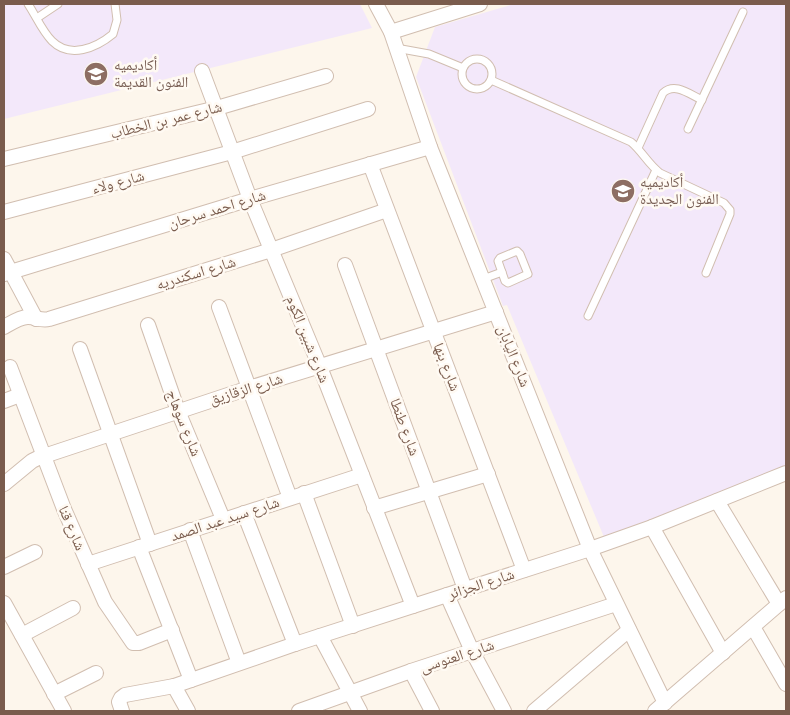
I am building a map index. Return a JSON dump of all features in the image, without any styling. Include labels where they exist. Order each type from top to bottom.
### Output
[{"type":"street","name":"شارع اليابان","points":[[376,4],[391,32],[430,147],[590,549],[629,630],[659,709]]},
{"type":"street","points":[[391,32],[480,4]]},
{"type":"street","name":"شارع شبين الكوم","points":[[202,72],[250,199],[320,367],[413,606]]},
{"type":"street","name":"شارع عمر بن الخطاب","points":[[4,159],[217,108],[326,76]]},
{"type":"street","name":"شارع ولاء","points":[[4,212],[232,152],[368,109]]},
{"type":"street","name":"شارع احمد سرحان","points":[[8,273],[250,199],[430,147]]},
{"type":"street","name":"شارع بنها","points":[[370,164],[524,570]]},
{"type":"street","name":"شارع اسكندريه","points":[[4,327],[23,318],[49,319],[271,250],[387,210]]},
{"type":"street","points":[[4,259],[8,273],[36,319]]},
{"type":"street","name":"شارع طنطا","points":[[345,265],[465,589]]},
{"type":"street","points":[[219,307],[290,498]]},
{"type":"street","name":"شارع الزقازيق","points":[[4,484],[32,461],[44,456],[249,388],[496,312]]},
{"type":"street","name":"شارع سوهاج","points":[[148,325],[178,411],[224,520]]},
{"type":"street","points":[[80,349],[110,434],[172,630],[191,680]]},
{"type":"street","name":"شارع قنا","points":[[10,367],[64,509],[105,602],[133,643],[139,643],[172,630]]},
{"type":"street","points":[[4,401],[20,395]]},
{"type":"street","name":"شارع سيد عبد الصمد","points":[[88,564],[362,474]]},
{"type":"street","points":[[374,508],[488,474]]},
{"type":"street","name":"شارع الجزائر","points":[[122,711],[119,702],[125,695],[174,686],[295,644],[590,549],[652,527],[786,474]]},
{"type":"street","points":[[304,493],[352,626]]},
{"type":"street","points":[[659,709],[783,601],[717,501]]},
{"type":"street","points":[[244,513],[295,644]]},
{"type":"street","points":[[652,527],[723,653]]},
{"type":"street","points":[[190,530],[239,664]]},
{"type":"street","points":[[4,567],[35,552]]},
{"type":"street","points":[[447,595],[472,651],[504,711]]},
{"type":"street","points":[[4,603],[64,711]]},
{"type":"street","name":"شارع العنوسى","points":[[308,710],[350,692],[411,671],[616,604]]},
{"type":"street","points":[[22,635],[73,608]]},
{"type":"street","points":[[753,627],[786,684]]},
{"type":"street","points":[[534,711],[629,630]]},
{"type":"street","points":[[320,636],[360,711]]},
{"type":"street","points":[[411,671],[432,711]]},
{"type":"street","points":[[54,694],[96,673]]},
{"type":"street","points":[[174,686],[188,711]]},
{"type":"lane","points":[[28,4],[52,41],[61,47],[71,50],[91,47],[113,34],[117,20],[115,4]]},
{"type":"lane","points":[[37,18],[57,4]]},
{"type":"lane","points":[[688,130],[743,12]]},
{"type":"lane","points":[[396,48],[428,54],[464,68]]},
{"type":"lane","points":[[480,59],[489,64],[492,69],[491,80],[484,87],[474,88],[463,78],[464,68],[470,61],[480,59]]},
{"type":"lane","points":[[491,80],[631,142],[656,170],[724,203],[730,210],[730,214],[706,272]]},
{"type":"lane","points":[[638,148],[663,93],[667,90],[677,88],[702,100]]},
{"type":"lane","points":[[588,316],[656,170]]},
{"type":"lane","points":[[520,252],[528,272],[527,276],[508,283],[505,281],[502,272],[498,260],[520,252]]},
{"type":"lane","points":[[483,279],[502,272]]},
{"type":"shaded area","name":"أكاديميه الفنون القديمة","points":[[4,4],[360,4],[372,28],[4,119]]},
{"type":"shaded area","name":"أكاديميه الفنون الجديدة","points":[[514,4],[786,4],[786,468],[604,537],[507,305],[503,306],[416,77],[435,27]]},
{"type":"place","name":"أكاديميه الفنون القديمة","points":[[96,74]]},
{"type":"place","name":"أكاديميه الفنون الجديدة","points":[[623,191]]}]
